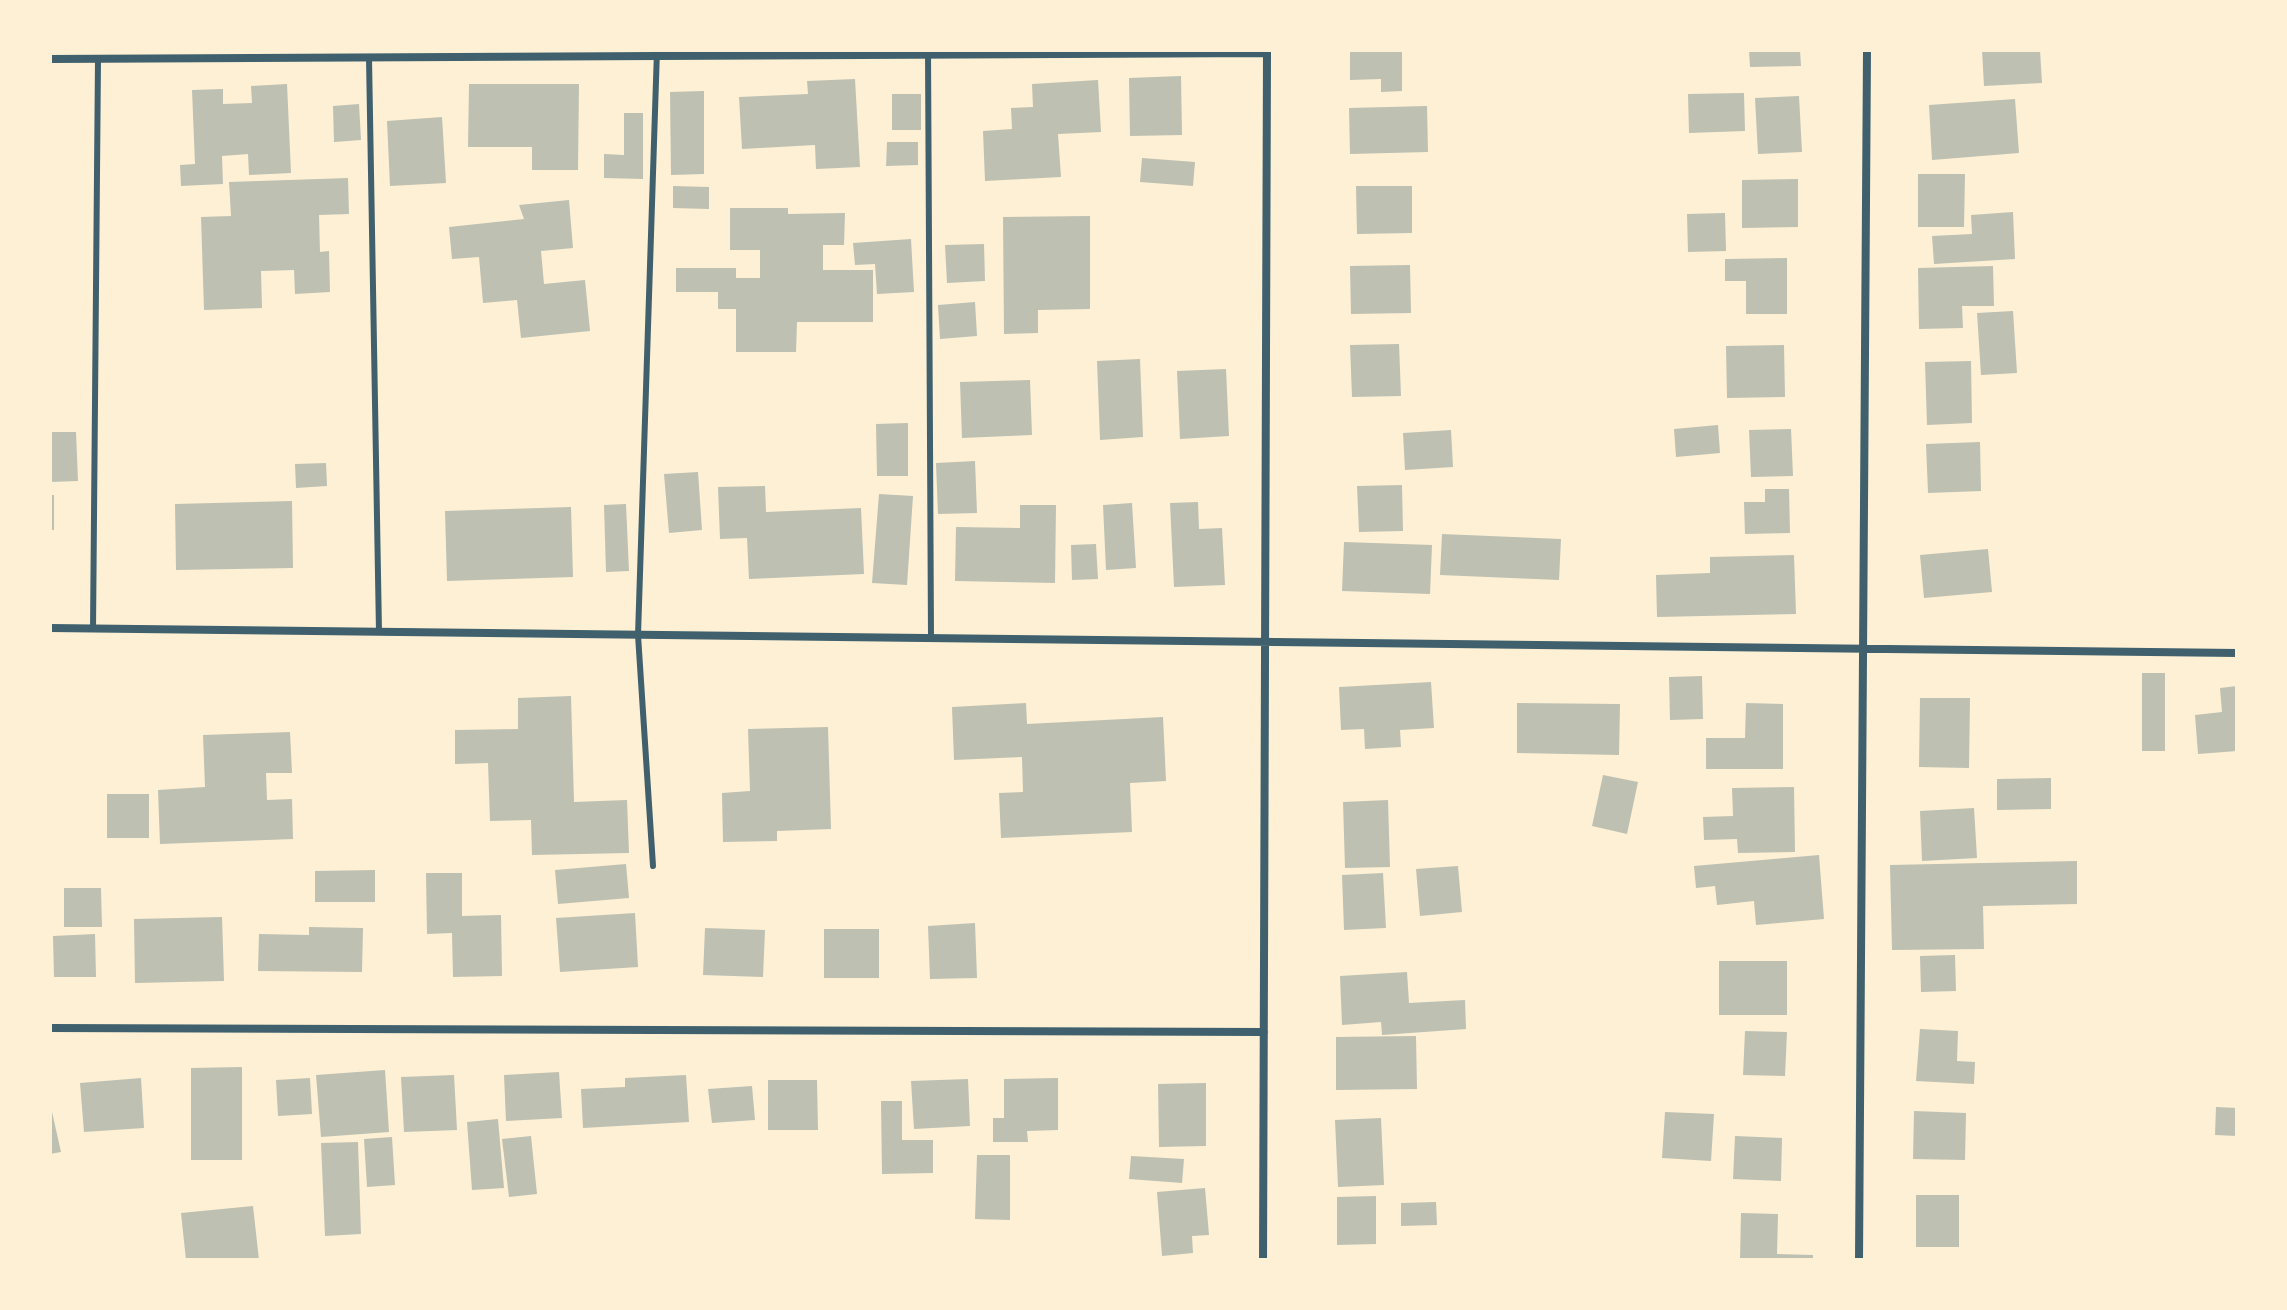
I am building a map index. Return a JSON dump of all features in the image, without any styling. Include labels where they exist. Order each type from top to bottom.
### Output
[{"type":"street","points":[[1859,1260],[1867,50]]},
{"type":"street","points":[[50,59],[657,52],[1267,52],[1263,1260]]},
{"type":"street","points":[[50,628],[2237,653]]},
{"type":"street","points":[[50,1028],[1264,1032]]},
{"type":"lane","points":[[653,866],[638,635],[657,52]]},
{"type":"lane","points":[[928,52],[931,638]]},
{"type":"lane","points":[[374,55],[379,632]]},
{"type":"lane","points":[[93,629],[98,59]]},
{"type":"building","points":[[1350,50],[1402,50],[1402,91],[1381,92],[1381,79],[1350,80]]},
{"type":"building","points":[[1749,50],[1800,50],[1801,66],[1750,67]]},
{"type":"building","points":[[1982,50],[2040,50],[2042,83],[1984,86]]},
{"type":"building","points":[[1181,76],[1182,135],[1130,136],[1129,78]]},
{"type":"building","points":[[855,79],[860,167],[816,169],[815,145],[742,149],[739,97],[808,94],[807,81]]},
{"type":"building","points":[[1098,80],[1101,132],[1058,134],[1061,177],[985,181],[983,131],[1012,129],[1011,108],[1033,107],[1032,84]]},
{"type":"building","points":[[287,84],[291,173],[249,175],[248,154],[222,156],[223,184],[181,186],[180,165],[195,164],[192,90],[223,89],[223,104],[252,103],[251,86]]},
{"type":"building","points":[[469,84],[579,84],[578,170],[532,170],[532,147],[468,147]]},
{"type":"building","points":[[704,91],[704,174],[671,175],[670,92]]},
{"type":"building","points":[[1744,93],[1745,131],[1689,133],[1688,94]]},
{"type":"building","points":[[892,94],[921,94],[921,130],[892,130]]},
{"type":"building","points":[[1799,96],[1802,152],[1758,154],[1755,98]]},
{"type":"building","points":[[2015,99],[2019,153],[1932,160],[1929,105]]},
{"type":"building","points":[[359,104],[361,140],[334,142],[333,106]]},
{"type":"building","points":[[1427,106],[1428,152],[1350,154],[1349,108]]},
{"type":"building","points":[[624,113],[643,113],[643,179],[604,178],[604,154],[624,155]]},
{"type":"building","points":[[442,117],[446,183],[390,186],[387,121]]},
{"type":"building","points":[[887,142],[918,142],[918,165],[886,166]]},
{"type":"building","points":[[1142,158],[1195,162],[1193,186],[1140,182]]},
{"type":"building","points":[[1918,174],[1965,174],[1964,227],[1918,227]]},
{"type":"building","points":[[348,178],[349,214],[319,215],[320,252],[329,251],[330,292],[295,294],[294,270],[261,271],[262,308],[204,310],[201,217],[231,216],[229,182]]},
{"type":"building","points":[[1798,179],[1798,227],[1742,228],[1742,180]]},
{"type":"building","points":[[673,186],[709,187],[709,209],[673,208]]},
{"type":"building","points":[[1356,186],[1412,186],[1412,233],[1357,234]]},
{"type":"building","points":[[569,200],[573,248],[541,251],[544,284],[585,280],[590,331],[521,338],[517,300],[483,303],[479,257],[452,259],[449,227],[524,219],[519,205]]},
{"type":"building","points":[[730,208],[788,208],[788,214],[845,213],[844,245],[823,245],[823,270],[873,270],[873,322],[797,322],[796,352],[736,352],[736,309],[718,309],[718,292],[676,292],[676,268],[736,268],[736,278],[760,278],[760,250],[730,250]]},
{"type":"building","points":[[2013,212],[2015,259],[1934,264],[1932,236],[1972,234],[1971,215]]},
{"type":"building","points":[[1725,213],[1726,251],[1688,252],[1687,214]]},
{"type":"building","points":[[1090,216],[1090,309],[1038,310],[1038,333],[1004,334],[1003,217]]},
{"type":"building","points":[[911,239],[914,292],[877,294],[875,264],[855,265],[853,243]]},
{"type":"building","points":[[984,244],[985,281],[947,283],[945,245]]},
{"type":"building","points":[[1787,258],[1787,314],[1746,314],[1746,281],[1725,281],[1725,259]]},
{"type":"building","points":[[1410,265],[1411,313],[1351,314],[1350,266]]},
{"type":"building","points":[[1993,266],[1994,306],[1962,306],[1963,328],[1919,329],[1918,268]]},
{"type":"building","points":[[975,302],[977,336],[940,339],[938,305]]},
{"type":"building","points":[[2013,311],[2017,373],[1981,375],[1977,313]]},
{"type":"building","points":[[1399,344],[1401,396],[1352,397],[1350,345]]},
{"type":"building","points":[[1784,345],[1785,397],[1727,398],[1726,346]]},
{"type":"building","points":[[1140,359],[1143,437],[1100,440],[1097,361]]},
{"type":"building","points":[[1971,361],[1972,423],[1927,425],[1925,362]]},
{"type":"building","points":[[1226,369],[1229,436],[1180,439],[1177,371]]},
{"type":"building","points":[[1030,380],[1032,435],[962,438],[960,382]]},
{"type":"building","points":[[908,423],[908,476],[877,476],[876,424]]},
{"type":"building","points":[[1718,425],[1720,453],[1676,457],[1674,429]]},
{"type":"building","points":[[1791,429],[1793,476],[1751,477],[1749,430]]},
{"type":"building","points":[[1451,430],[1453,467],[1405,470],[1403,433]]},
{"type":"building","points":[[50,432],[76,432],[78,481],[50,482]]},
{"type":"building","points":[[1980,442],[1981,491],[1928,493],[1926,444]]},
{"type":"building","points":[[975,461],[977,513],[938,514],[936,463]]},
{"type":"building","points":[[326,463],[327,486],[296,488],[295,464]]},
{"type":"building","points":[[698,472],[702,530],[669,533],[664,474]]},
{"type":"building","points":[[1402,485],[1403,531],[1359,532],[1357,486]]},
{"type":"building","points":[[765,486],[766,512],[861,508],[864,574],[749,579],[747,538],[720,539],[718,487]]},
{"type":"building","points":[[1765,489],[1789,489],[1790,533],[1745,534],[1744,502],[1765,502]]},
{"type":"building","points":[[879,494],[913,496],[907,585],[872,583]]},
{"type":"building","points":[[50,495],[54,495],[54,530],[50,530]]},
{"type":"building","points":[[292,501],[293,568],[176,570],[175,504]]},
{"type":"building","points":[[1198,502],[1199,529],[1222,528],[1225,585],[1174,587],[1170,503]]},
{"type":"building","points":[[1132,503],[1136,568],[1106,570],[1103,505]]},
{"type":"building","points":[[626,504],[629,571],[606,572],[604,505]]},
{"type":"building","points":[[1020,505],[1056,505],[1055,583],[955,581],[956,527],[1020,528]]},
{"type":"building","points":[[571,507],[573,577],[447,581],[445,511]]},
{"type":"building","points":[[1442,534],[1561,539],[1559,580],[1440,575]]},
{"type":"building","points":[[1344,542],[1432,545],[1430,594],[1342,591]]},
{"type":"building","points":[[1096,544],[1098,579],[1072,580],[1071,545]]},
{"type":"building","points":[[1988,549],[1992,592],[1924,598],[1920,555]]},
{"type":"building","points":[[1794,555],[1796,614],[1657,617],[1656,575],[1710,573],[1710,557]]},
{"type":"building","points":[[2142,673],[2165,673],[2165,751],[2142,751]]},
{"type":"building","points":[[1702,676],[1703,719],[1670,720],[1669,677]]},
{"type":"building","points":[[1431,682],[1434,728],[1400,730],[1401,747],[1365,749],[1364,729],[1341,730],[1339,687]]},
{"type":"building","points":[[2237,686],[2237,751],[2198,754],[2195,715],[2222,712],[2220,688]]},
{"type":"building","points":[[571,696],[574,802],[627,800],[629,853],[532,855],[531,820],[490,821],[488,763],[455,764],[455,730],[518,729],[518,698]]},
{"type":"building","points":[[1920,698],[1970,698],[1969,768],[1919,767]]},
{"type":"building","points":[[1026,703],[1027,724],[1163,717],[1166,781],[1130,783],[1132,832],[1001,838],[999,793],[1023,792],[1022,757],[954,760],[952,707]]},
{"type":"building","points":[[1517,703],[1620,704],[1619,755],[1517,753]]},
{"type":"building","points":[[1746,703],[1783,704],[1783,769],[1706,769],[1706,738],[1745,738]]},
{"type":"building","points":[[828,727],[831,829],[777,831],[777,841],[723,842],[722,793],[750,791],[748,729]]},
{"type":"building","points":[[290,732],[292,773],[266,773],[267,800],[292,799],[293,839],[160,844],[158,790],[205,787],[203,735]]},
{"type":"building","points":[[1603,775],[1638,782],[1627,834],[1592,826]]},
{"type":"building","points":[[2051,778],[2051,809],[1997,810],[1997,779]]},
{"type":"building","points":[[1794,787],[1795,852],[1738,853],[1737,839],[1704,840],[1703,817],[1733,816],[1732,788]]},
{"type":"building","points":[[107,794],[149,794],[149,838],[107,838]]},
{"type":"building","points":[[1388,800],[1390,867],[1345,868],[1343,802]]},
{"type":"building","points":[[1974,808],[1977,858],[1922,861],[1920,811]]},
{"type":"building","points":[[1819,855],[1824,919],[1756,925],[1754,901],[1717,905],[1715,886],[1696,888],[1694,866]]},
{"type":"building","points":[[2077,861],[2077,904],[1983,906],[1984,949],[1892,950],[1890,865]]},
{"type":"building","points":[[626,864],[629,898],[558,904],[555,870]]},
{"type":"building","points":[[1458,866],[1462,912],[1420,916],[1416,869]]},
{"type":"building","points":[[375,870],[375,902],[315,902],[315,871]]},
{"type":"building","points":[[426,873],[462,873],[462,916],[501,915],[502,976],[453,977],[452,933],[427,934]]},
{"type":"building","points":[[1383,873],[1386,928],[1344,930],[1342,875]]},
{"type":"building","points":[[64,888],[101,888],[102,927],[64,927]]},
{"type":"building","points":[[635,913],[638,967],[560,972],[556,918]]},
{"type":"building","points":[[222,917],[224,981],[135,983],[134,919]]},
{"type":"building","points":[[975,923],[977,978],[930,979],[928,926]]},
{"type":"building","points":[[309,927],[363,928],[362,972],[258,971],[259,934],[309,935]]},
{"type":"building","points":[[705,928],[765,930],[763,977],[703,975]]},
{"type":"building","points":[[824,929],[879,929],[879,978],[824,978]]},
{"type":"building","points":[[95,934],[96,977],[54,977],[53,936]]},
{"type":"building","points":[[1955,955],[1956,991],[1921,992],[1920,956]]},
{"type":"building","points":[[1719,961],[1787,961],[1787,1015],[1719,1015]]},
{"type":"building","points":[[1407,972],[1409,1003],[1465,1000],[1466,1029],[1382,1035],[1381,1022],[1342,1025],[1340,976]]},
{"type":"building","points":[[1920,1029],[1958,1031],[1957,1061],[1975,1062],[1974,1084],[1916,1081]]},
{"type":"building","points":[[1745,1031],[1787,1032],[1785,1076],[1743,1075]]},
{"type":"building","points":[[1416,1036],[1417,1089],[1336,1090],[1336,1037]]},
{"type":"building","points":[[242,1067],[242,1160],[191,1160],[191,1068]]},
{"type":"building","points":[[385,1070],[389,1132],[321,1137],[316,1075]]},
{"type":"building","points":[[559,1072],[562,1118],[506,1121],[504,1075]]},
{"type":"building","points":[[454,1075],[457,1130],[404,1132],[401,1077]]},
{"type":"building","points":[[686,1075],[689,1122],[583,1128],[581,1089],[625,1087],[625,1078]]},
{"type":"building","points":[[141,1078],[144,1128],[84,1132],[80,1083]]},
{"type":"building","points":[[310,1078],[312,1114],[278,1116],[276,1080]]},
{"type":"building","points":[[1058,1078],[1058,1130],[1027,1131],[1028,1142],[993,1142],[993,1118],[1004,1118],[1004,1079]]},
{"type":"building","points":[[968,1079],[970,1126],[914,1129],[911,1081]]},
{"type":"building","points":[[768,1080],[817,1080],[818,1130],[768,1130]]},
{"type":"building","points":[[1206,1083],[1206,1146],[1159,1147],[1158,1084]]},
{"type":"building","points":[[752,1086],[755,1120],[712,1123],[708,1089]]},
{"type":"building","points":[[881,1101],[902,1101],[902,1140],[933,1140],[933,1173],[882,1174]]},
{"type":"building","points":[[50,1103],[61,1152],[50,1154]]},
{"type":"building","points":[[2216,1107],[2237,1108],[2237,1136],[2215,1135]]},
{"type":"building","points":[[1914,1111],[1966,1113],[1965,1160],[1913,1159]]},
{"type":"building","points":[[1665,1112],[1714,1114],[1711,1161],[1662,1158]]},
{"type":"building","points":[[1381,1118],[1384,1185],[1338,1187],[1335,1120]]},
{"type":"building","points":[[498,1119],[504,1188],[472,1190],[467,1122]]},
{"type":"building","points":[[531,1136],[537,1194],[509,1197],[502,1139]]},
{"type":"building","points":[[1735,1136],[1782,1138],[1781,1181],[1733,1179]]},
{"type":"building","points":[[392,1137],[395,1185],[367,1187],[364,1139]]},
{"type":"building","points":[[358,1142],[361,1234],[325,1236],[321,1143]]},
{"type":"building","points":[[977,1155],[1010,1155],[1010,1220],[975,1219]]},
{"type":"building","points":[[1131,1156],[1184,1159],[1182,1183],[1129,1179]]},
{"type":"building","points":[[1205,1188],[1209,1235],[1192,1236],[1193,1253],[1162,1256],[1157,1192]]},
{"type":"building","points":[[1916,1195],[1959,1195],[1959,1247],[1916,1247]]},
{"type":"building","points":[[1376,1196],[1376,1244],[1337,1245],[1337,1197]]},
{"type":"building","points":[[1436,1202],[1437,1225],[1401,1226],[1401,1203]]},
{"type":"building","points":[[253,1206],[259,1260],[186,1260],[181,1213]]},
{"type":"building","points":[[1741,1213],[1778,1214],[1777,1254],[1813,1255],[1813,1260],[1740,1260]]}]
